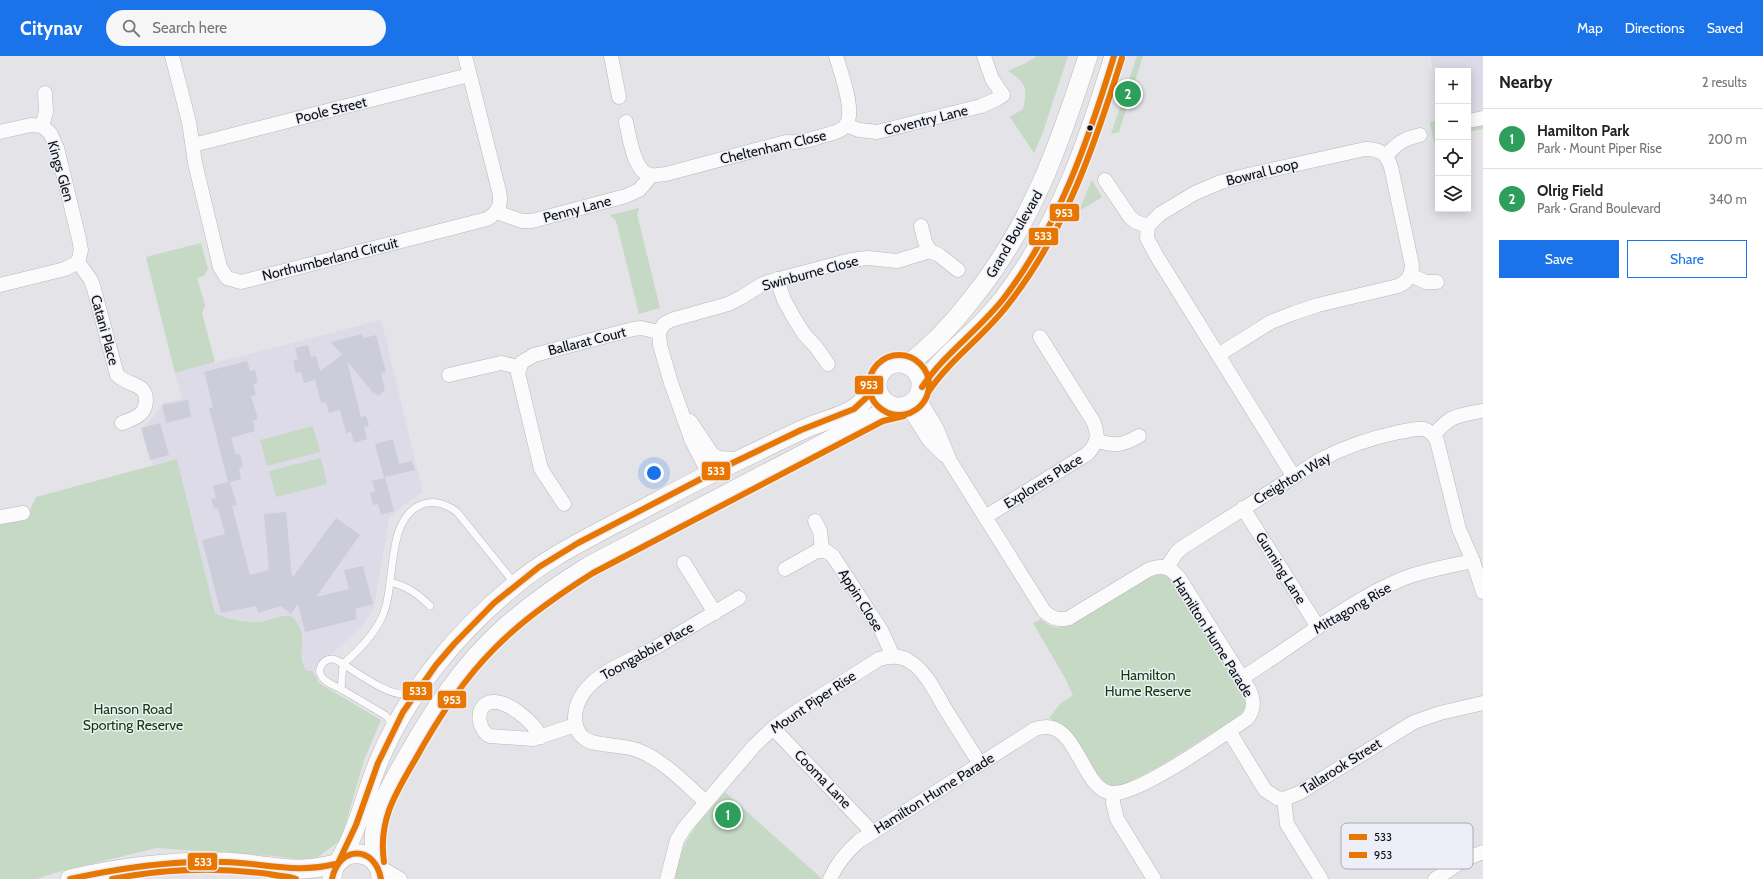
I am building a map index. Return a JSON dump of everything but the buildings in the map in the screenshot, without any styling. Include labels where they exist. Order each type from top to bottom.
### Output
[{"type":"street","name":"Northumberland Circuit","points":[[172,56],[189,122],[195,163],[220,266],[227,278],[234,281],[252,279],[487,219],[496,212]]},
{"type":"street","points":[[464,56],[501,198],[496,212]]},
{"type":"street","points":[[611,56],[619,98]]},
{"type":"street","points":[[836,56],[849,106],[849,117],[846,125]]},
{"type":"street","name":"Coventry Lane","points":[[846,125],[872,133],[973,108],[997,99],[1003,95],[992,79],[984,56]]},
{"type":"street","name":"Grand Boulevard","points":[[908,364],[940,338],[984,284],[1007,251],[1026,218],[1062,137],[1088,56]]},
{"type":"street","name":"Grand Boulevard","points":[[912,400],[942,359],[977,329],[992,312],[1011,289],[1030,260],[1070,185],[1092,127],[1114,56]]},
{"type":"street","name":"Poole Street","points":[[193,146],[469,75]]},
{"type":"street","points":[[42,126],[46,112],[44,94]]},
{"type":"street","points":[[1471,120],[1483,118]]},
{"type":"street","points":[[626,122],[636,160],[644,172],[651,176]]},
{"type":"street","name":"Kings Glen","points":[[0,132],[31,125],[42,126],[50,132],[57,148],[79,239],[81,250],[78,262]]},
{"type":"street","name":"Cheltenham Close","points":[[651,176],[666,174],[786,142],[797,143],[837,132],[846,125]]},
{"type":"street","points":[[1218,355],[1282,318],[1318,305],[1398,286],[1406,282],[1410,275],[1412,265],[1391,167],[1386,156],[1395,146],[1406,138],[1420,135]]},
{"type":"street","name":"Bowral Loop","points":[[1148,226],[1160,214],[1195,193],[1221,182],[1365,149],[1376,149],[1386,156]]},
{"type":"street","name":"Penny Lane","points":[[496,212],[522,220],[532,221],[626,196],[639,190],[651,176]]},
{"type":"street","points":[[1105,180],[1130,217],[1136,222],[1148,226],[1146,231],[1150,245],[1294,477]]},
{"type":"street","points":[[921,226],[925,242],[930,251],[939,255],[958,270]]},
{"type":"street","name":"Swinburne Close","points":[[659,332],[664,324],[671,320],[728,304],[742,297],[761,284],[851,260],[868,258],[897,261],[930,251]]},
{"type":"street","points":[[0,285],[65,268],[78,262]]},
{"type":"street","name":"Catani Place","points":[[78,262],[91,280],[117,375],[121,379],[141,389],[146,399],[143,413],[122,423]]},
{"type":"street","points":[[1410,275],[1426,282],[1437,282]]},
{"type":"street","points":[[777,280],[784,300],[794,318],[804,334],[816,347],[828,364]]},
{"type":"street","name":"Ballarat Court","points":[[520,367],[527,358],[534,355],[626,331],[641,328],[659,332]]},
{"type":"street","points":[[659,332],[664,362],[692,441],[709,474],[723,482],[739,487]]},
{"type":"street","points":[[1040,337],[1093,421],[1098,436],[1097,441],[1119,445],[1139,436]]},
{"type":"street","points":[[449,375],[501,363],[520,367],[518,373],[541,469],[564,504]]},
{"type":"street","points":[[336,868],[350,842],[378,763],[393,730],[420,687],[456,640],[515,584],[574,546],[709,474],[789,436],[849,411],[865,400],[883,370],[888,366],[901,363],[908,364],[918,373],[912,400]]},
{"type":"street","points":[[877,381],[879,395],[883,401],[889,405],[912,400]]},
{"type":"street","points":[[379,869],[373,846],[376,823],[391,787],[437,707],[480,652],[502,629],[552,589],[589,566],[880,414],[912,400]]},
{"type":"street","name":"Hamilton Hume Parade","points":[[830,879],[846,852],[859,841],[1035,730],[1048,727],[1055,728],[1065,736],[1097,786],[1114,794],[1123,792],[1150,780],[1247,719],[1253,708],[1252,696],[1242,678],[1180,579],[1167,567],[1160,566],[1148,570],[1075,615],[1064,619],[1059,619],[1048,615],[1044,611],[950,461],[936,427],[912,400]]},
{"type":"street","points":[[681,408],[712,454],[719,458],[740,459]]},
{"type":"street","points":[[1481,411],[1453,417],[1443,424],[1434,436],[1440,448],[1459,529],[1473,561],[1483,592]]},
{"type":"street","name":"Creighton Way","points":[[1167,567],[1177,552],[1183,547],[1243,508],[1337,451],[1372,438],[1414,429],[1430,431],[1434,436]]},
{"type":"street","name":"Explorers Place","points":[[985,517],[1087,454],[1097,441]]},
{"type":"street","name":"Gunning Lane","points":[[1243,508],[1318,627]]},
{"type":"street","points":[[1,514],[23,513]]},
{"type":"street","points":[[785,568],[812,552],[822,550],[820,531],[815,521]]},
{"type":"street","name":"Appin Close","points":[[822,550],[833,556],[881,630],[892,656]]},
{"type":"street","name":"Mittagong Rise","points":[[1242,678],[1318,627],[1378,591],[1402,579],[1424,571],[1473,561]]},
{"type":"street","points":[[684,562],[715,612]]},
{"type":"street","name":"Toongabbie Place","points":[[575,725],[575,712],[578,702],[596,679],[612,668],[656,647],[739,598]]},
{"type":"street","points":[[892,656],[908,660],[922,673],[980,764]]},
{"type":"street","name":"Mount Piper Rise","points":[[667,879],[677,840],[692,818],[754,746],[773,728],[791,715],[879,659],[892,656]]},
{"type":"street","name":"Tallarook Street","points":[[1229,731],[1266,790],[1277,798],[1284,799],[1299,793],[1414,722],[1440,713],[1483,703]]},
{"type":"street","points":[[541,737],[575,725],[581,735],[589,741],[635,749],[659,761],[706,802]]},
{"type":"street","name":"Cooma Lane","points":[[773,728],[872,832]]},
{"type":"street","points":[[1114,794],[1113,803],[1117,820],[1154,879]]},
{"type":"street","points":[[1284,799],[1287,824],[1321,879]]},
{"type":"street","points":[[1473,856],[1483,852]]},
{"type":"street","points":[[336,868],[346,856],[362,854],[370,857],[379,869],[400,879]]},
{"type":"street","points":[[70,879],[137,866],[180,862],[232,862],[295,870],[336,868]]},
{"type":"street","points":[[1435,879],[1450,869]]},
{"type":"street","points":[[295,870],[317,879]]},
{"type":"lane","points":[[341,689],[343,664],[359,649],[379,623],[386,606],[392,560],[403,520],[414,508],[426,503],[439,503],[450,507],[457,512],[515,584]]},
{"type":"lane","points":[[390,582],[404,585],[430,606]]},
{"type":"lane","points":[[393,730],[389,719],[385,715],[322,677],[320,672],[321,665],[330,659],[336,660],[390,692],[401,696],[420,687]]},
{"type":"shaded area","points":[[1430,56],[1483,56],[1483,110],[1471,113],[1471,68],[1435,68],[1435,78]]},
{"type":"shaded area","points":[[381,320],[423,492],[402,506],[389,518],[374,608],[359,629],[313,671],[307,671],[303,665],[301,652],[302,636],[286,615],[257,622],[222,617],[215,613],[177,459],[153,465],[144,427],[164,403],[182,399],[175,373]]},
{"type":"green space","points":[[1037,56],[1068,56],[1043,132],[1034,153],[1010,117],[1023,109],[1025,91],[1022,82],[1008,71]]},
{"type":"green space","points":[[1137,56],[1143,56],[1119,132],[1111,134]]},
{"type":"green space","points":[[1483,111],[1483,129],[1471,131],[1471,113]]},
{"type":"green space","points":[[1435,121],[1434,143],[1430,122]]},
{"type":"green space","points":[[1092,180],[1102,197],[1078,212]]},
{"type":"green space","points":[[639,208],[637,214],[660,308],[639,314],[616,221],[610,215]]},
{"type":"green space","points":[[201,243],[208,269],[204,276],[197,278],[205,305],[202,313],[215,362],[175,373],[146,257]]},
{"type":"green space","points":[[313,426],[320,452],[267,466],[260,440]]},
{"type":"green space","points":[[321,458],[327,484],[276,497],[269,471]]},
{"type":"green space","name":"Hanson Road Sporting Reserve","points":[[177,459],[215,613],[241,621],[252,622],[284,616],[293,617],[302,634],[302,659],[304,667],[307,671],[313,671],[319,683],[381,720],[364,760],[341,840],[312,861],[274,856],[156,848],[54,873],[37,879],[0,879],[0,525],[26,518],[36,497]]},
{"type":"green space","name":"Hamilton Hume Reserve","points":[[1158,572],[1170,576],[1245,694],[1245,706],[1239,716],[1160,766],[1127,783],[1118,786],[1107,785],[1101,780],[1066,728],[1049,718],[1060,704],[1073,695],[1065,678],[1033,623],[1041,619],[1048,625],[1056,627],[1064,627],[1072,624],[1152,574]]},
{"type":"green space","points":[[725,792],[821,878],[675,879],[681,852],[686,841],[692,831]]},
{"type":"transit line","name":"533","points":[[922,387],[951,352],[984,321],[1004,298],[1041,242],[1070,182],[1094,120],[1114,56]]},
{"type":"transit line","name":"953","points":[[929,391],[948,368],[1001,314],[1030,274],[1047,246],[1077,185],[1101,122],[1122,58]]},
{"type":"transit line","name":"953","points":[[893,355],[905,355],[916,360],[924,368],[929,379],[929,385],[927,397],[916,410],[905,415],[893,415],[882,410],[874,402],[869,391],[869,379],[874,368],[882,360],[893,355]]},
{"type":"transit line","name":"533","points":[[339,861],[356,825],[378,763],[403,712],[436,665],[454,644],[494,603],[539,567],[578,543],[720,469],[801,430],[854,409],[867,397],[877,381]]},
{"type":"transit line","name":"953","points":[[384,862],[383,847],[386,821],[395,796],[432,730],[451,702],[471,674],[505,638],[554,599],[593,573],[883,421],[904,416]]},
{"type":"transit line","name":"533","points":[[332,879],[336,868],[342,860],[349,855],[357,854],[365,855],[372,860],[381,879]]},
{"type":"transit line","name":"533","points":[[70,879],[127,868],[185,862],[224,862],[293,868],[321,867],[336,864]]},
{"type":"transit line","name":"953","points":[[112,879],[151,873],[190,870],[230,870],[269,874],[296,879]]},
{"type":"place","name":"Olrig Field","points":[[1128,94]]},
{"type":"place","name":"Hamilton Park","points":[[728,815]]}]
